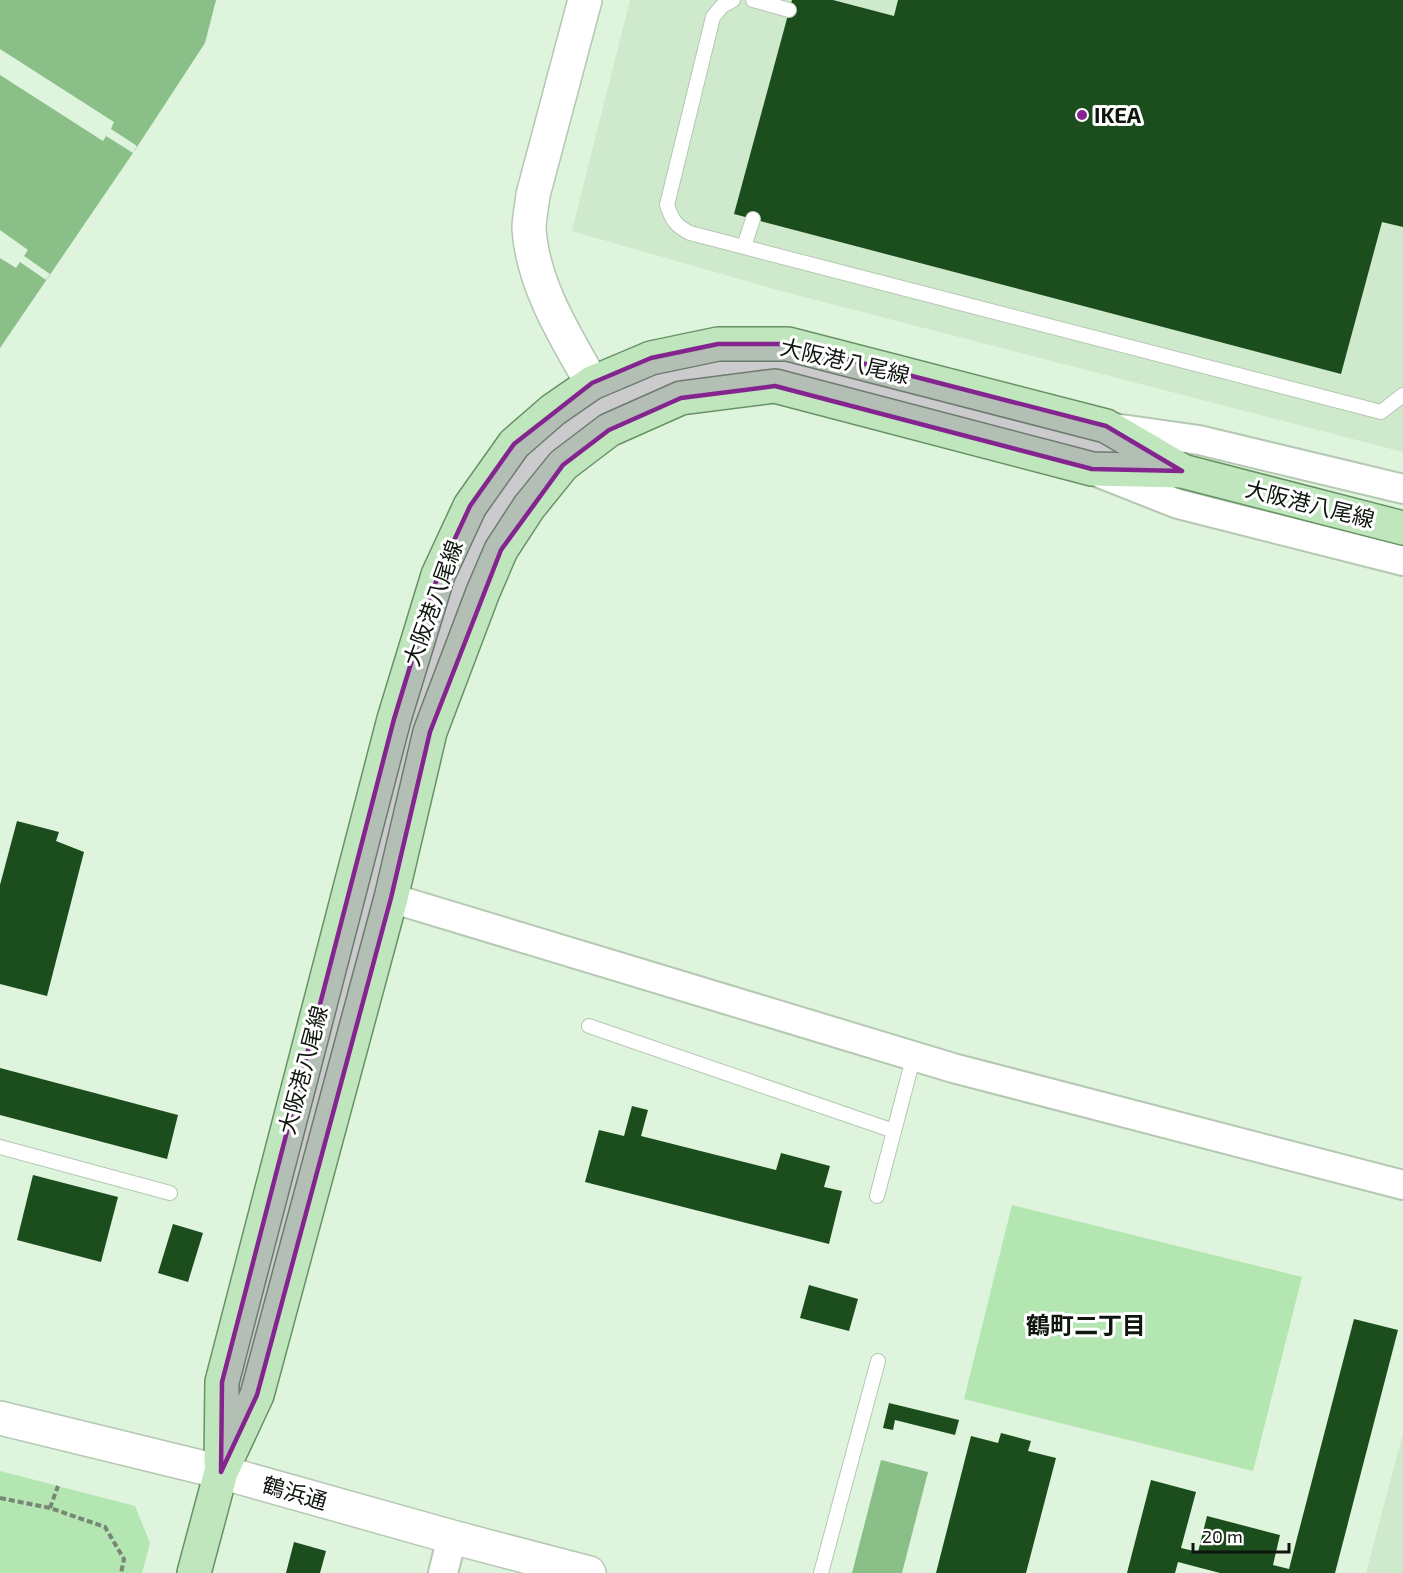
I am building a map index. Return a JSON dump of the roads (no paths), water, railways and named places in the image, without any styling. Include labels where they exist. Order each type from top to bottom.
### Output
[{"type":"main road","name":"大阪港八尾線","points":[[221,1472],[222,1382],[394,719],[438,575],[470,506],[514,444],[553,410],[592,383],[651,358],[718,344],[788,344],[1106,426],[1182,471]]},
{"type":"main road","name":"大阪港八尾線","points":[[194,1573],[221,1472],[257,1395],[391,898],[430,732],[501,550],[529,507],[563,465],[609,430],[681,398],[775,386],[1092,469],[1182,471],[1403,528]]},
{"type":"street","points":[[585,0],[534,195],[529,226],[532,252],[540,279],[569,342],[592,383]]},
{"type":"street","points":[[1106,426],[1198,440],[1403,489]]},
{"type":"street","points":[[1092,469],[1178,504],[1403,561]]},
{"type":"street","points":[[391,898],[953,1068],[1403,1185]]},
{"type":"street","name":"鶴浜通","points":[[0,1418],[221,1472],[589,1573]]},
{"type":"street","points":[[442,1573],[452,1537]]},
{"type":"lane","points":[[733,0],[722,6],[713,17],[667,205],[677,227],[690,233],[1381,412],[1403,395]]},
{"type":"lane","points":[[753,0],[789,10]]},
{"type":"lane","points":[[744,246],[753,219]]},
{"type":"lane","points":[[589,1026],[894,1131]]},
{"type":"lane","points":[[876,1196],[914,1055]]},
{"type":"lane","points":[[0,1147],[171,1193]]},
{"type":"lane","points":[[820,1573],[878,1361]]},
{"type":"place","name":"IKEA","points":[[1082,115]]},
{"type":"district","name":"鶴町二丁目","points":[[1086,1326]]}]
